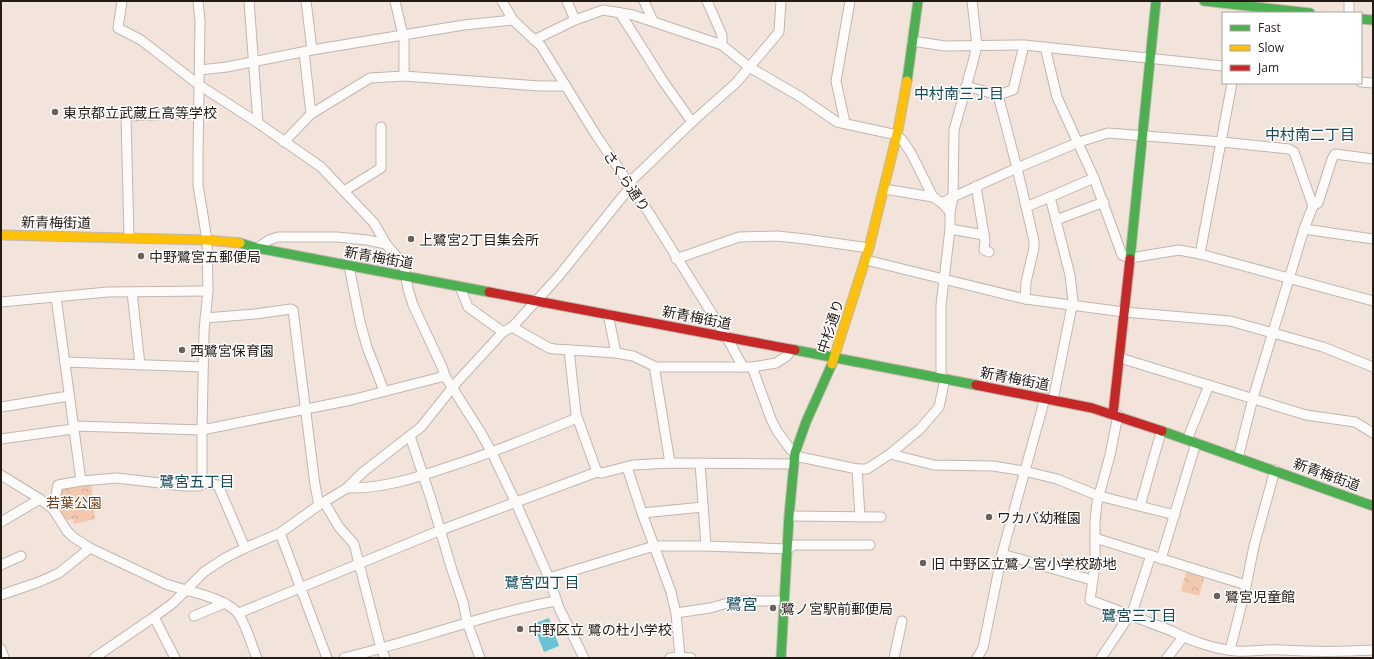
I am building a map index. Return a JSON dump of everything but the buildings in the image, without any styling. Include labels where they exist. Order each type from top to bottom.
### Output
[{"type":"main road","name":"中杉通り","points":[[781,658],[789,516],[795,453],[806,422],[835,357],[869,248],[897,135],[907,81],[918,1]]},
{"type":"main road","points":[[1116,415],[1124,312],[1156,1]]},
{"type":"main road","points":[[1204,1],[1233,6],[1299,12]]},
{"type":"main road","points":[[1362,19],[1373,20]]},
{"type":"main road","name":"新青梅街道","points":[[1,234],[129,237],[236,242],[257,248],[348,266],[726,336],[791,350],[835,357],[1049,399],[1116,415],[1161,432],[1275,470],[1373,506]]},
{"type":"street","points":[[122,1],[118,28],[141,40],[199,85],[258,123],[321,167],[374,223],[386,244],[404,265],[408,289],[413,305],[445,376],[492,453],[549,578],[556,601],[584,658]]},
{"type":"street","points":[[198,1],[200,21],[198,185],[207,240],[208,291],[205,318],[203,367],[202,475],[204,483]]},
{"type":"street","points":[[249,1],[258,123]]},
{"type":"street","points":[[306,1],[311,114]]},
{"type":"street","points":[[395,1],[403,36],[404,76]]},
{"type":"street","name":"さくら通り","points":[[502,1],[513,20],[541,46],[596,135],[630,185],[726,336],[748,367],[771,420],[795,453]]},
{"type":"street","points":[[567,1],[574,20]]},
{"type":"street","points":[[644,1],[653,21]]},
{"type":"street","points":[[707,1],[722,35],[722,46]]},
{"type":"street","points":[[94,658],[173,603],[204,572],[225,558],[280,533],[322,503],[347,488],[363,472],[421,427],[457,382],[503,332],[512,327],[558,277],[630,185],[692,122],[736,83],[779,32],[781,1]]},
{"type":"street","points":[[845,123],[836,81],[850,1]]},
{"type":"street","points":[[795,453],[800,457],[857,469],[866,469],[890,454],[920,429],[940,407],[943,378],[941,305],[950,229],[950,212],[953,197],[954,130],[977,45],[972,1]]},
{"type":"street","points":[[1349,1],[1349,12]]},
{"type":"street","points":[[534,40],[574,20],[603,10],[653,21],[722,46],[749,67],[799,96],[827,117],[837,122],[897,135],[903,140],[911,153],[933,197]]},
{"type":"street","points":[[620,13],[663,81],[692,122]]},
{"type":"street","points":[[200,70],[227,67],[308,51],[464,26],[513,20]]},
{"type":"street","points":[[912,41],[945,46],[1024,45],[1222,66]]},
{"type":"street","points":[[966,86],[998,95],[1013,90],[1024,45]]},
{"type":"street","points":[[1045,47],[1057,97],[1079,142],[1104,202],[1122,254],[1130,258],[1179,250],[1200,254],[1373,301]]},
{"type":"street","points":[[284,142],[311,114],[370,78],[404,76],[540,86],[566,86]]},
{"type":"street","points":[[1362,82],[1373,84]]},
{"type":"street","points":[[1200,254],[1232,84]]},
{"type":"street","points":[[998,95],[1034,241],[1034,248],[1026,282],[1025,299]]},
{"type":"street","points":[[129,237],[126,116],[199,113]]},
{"type":"street","points":[[344,191],[381,168],[381,127]]},
{"type":"street","points":[[942,203],[1017,168],[1079,142],[1108,133],[1289,149],[1294,152],[1313,206]]},
{"type":"street","points":[[1238,458],[1253,398],[1304,229],[1313,206],[1318,203],[1332,158],[1335,154],[1373,159]]},
{"type":"street","points":[[1026,207],[1094,178]]},
{"type":"street","points":[[976,186],[985,241],[984,250],[989,252]]},
{"type":"street","points":[[884,190],[933,197],[942,203],[950,212]]},
{"type":"street","points":[[977,658],[983,648],[1002,554],[1024,471],[1049,399],[1073,306],[1070,275],[1050,197]]},
{"type":"street","points":[[1056,220],[1104,202]]},
{"type":"street","points":[[950,229],[984,235]]},
{"type":"street","points":[[1304,229],[1373,239]]},
{"type":"street","points":[[676,259],[739,237],[778,236],[869,248]]},
{"type":"street","points":[[257,248],[269,240],[278,237],[337,237],[367,240],[386,244]]},
{"type":"street","points":[[870,261],[1025,299],[1124,312],[1230,321],[1322,346],[1373,368]]},
{"type":"street","points":[[348,266],[367,347],[384,391]]},
{"type":"street","points":[[460,287],[468,307],[503,332]]},
{"type":"street","points":[[1,302],[108,292],[208,291]]},
{"type":"street","points":[[132,292],[140,365]]},
{"type":"street","points":[[56,297],[81,481]]},
{"type":"street","points":[[205,318],[293,310],[314,485],[322,503],[339,527],[354,544],[381,649],[385,658]]},
{"type":"street","points":[[608,314],[616,353]]},
{"type":"street","points":[[512,327],[555,350],[616,353],[633,356],[656,367],[748,367],[776,363],[788,356],[791,350]]},
{"type":"street","points":[[569,350],[577,418],[597,472]]},
{"type":"street","points":[[1120,358],[1306,414],[1355,422],[1373,433]]},
{"type":"street","points":[[65,362],[203,367]]},
{"type":"street","points":[[656,367],[655,371],[670,464]]},
{"type":"street","points":[[1,440],[74,427],[202,430],[351,400],[445,376]]},
{"type":"street","points":[[1161,559],[1175,515],[1192,442],[1209,385]]},
{"type":"street","points":[[1,407],[69,396]]},
{"type":"street","points":[[1116,415],[1110,455],[1097,503],[1095,565],[1090,600],[1172,631],[1182,637],[1224,650],[1281,650],[1291,655],[1344,655],[1373,650]]},
{"type":"street","points":[[347,488],[363,489],[424,476],[492,453],[577,418]]},
{"type":"street","points":[[1140,506],[1161,432]]},
{"type":"street","points":[[410,436],[441,530],[463,602],[467,622],[480,658]]},
{"type":"street","points":[[890,454],[934,465],[993,466],[1024,471],[1057,479],[1099,496],[1175,515]]},
{"type":"street","points":[[700,463],[706,546]]},
{"type":"street","points":[[239,613],[301,589],[441,530],[597,472],[602,473],[634,465],[700,463],[793,464]]},
{"type":"street","points":[[627,467],[671,592],[676,613],[680,657]]},
{"type":"street","points":[[857,469],[860,517]]},
{"type":"street","points":[[1230,650],[1254,546],[1275,470]]},
{"type":"street","points":[[1,475],[40,499],[53,509],[73,537],[90,548],[166,584],[218,600],[239,613],[257,658]]},
{"type":"street","points":[[53,509],[58,485],[81,481],[117,478],[185,486],[199,486],[204,483],[218,486],[245,548]]},
{"type":"street","points":[[1,522],[40,499]]},
{"type":"street","points":[[642,513],[703,507]]},
{"type":"street","points":[[789,516],[881,517]]},
{"type":"street","points":[[280,533],[326,658]]},
{"type":"street","points":[[1095,538],[1246,585]]},
{"type":"street","points":[[549,578],[654,546],[788,549],[794,545],[870,545]]},
{"type":"street","points":[[1,595],[39,582],[59,572],[90,548]]},
{"type":"street","points":[[1002,554],[1092,580]]},
{"type":"street","points":[[1,564],[21,556]]},
{"type":"street","points":[[1101,658],[1133,610],[1151,556]]},
{"type":"street","points":[[344,658],[381,649],[467,622],[556,601]]},
{"type":"street","points":[[676,613],[710,608],[735,601],[784,601]]},
{"type":"street","points":[[194,616],[225,604]]},
{"type":"street","points":[[154,617],[174,658]]},
{"type":"street","points":[[894,658],[902,621]]},
{"type":"street","points":[[1167,658],[1182,637]]},
{"type":"street","points":[[1,649],[4,658]]},
{"type":"street","points":[[670,658],[691,658]]},
{"type":"green space","name":"若葉公園","points":[[91,482],[95,519],[74,524],[73,519],[63,521],[56,509],[60,487]]},
{"type":"green space","points":[[1187,569],[1205,575],[1199,596],[1181,591]]},
{"type":"water","points":[[848,601],[877,604],[877,615],[847,612]]},
{"type":"water","points":[[549,618],[559,646],[544,652],[533,624]]},
{"type":"traffic: fast","points":[[907,81],[918,1]]},
{"type":"traffic: fast","points":[[1130,259],[1156,1]]},
{"type":"traffic: fast","points":[[1204,1],[1301,12]]},
{"type":"traffic: fast","points":[[1362,19],[1373,20]]},
{"type":"traffic: fast","points":[[240,243],[257,248],[489,292]]},
{"type":"traffic: fast","points":[[795,350],[976,385]]},
{"type":"traffic: fast","points":[[781,658],[789,516],[795,453],[806,422],[832,364]]},
{"type":"traffic: fast","points":[[1162,431],[1373,506]]},
{"type":"traffic: slow","points":[[832,364],[869,248],[898,130],[907,81]]},
{"type":"traffic: slow","points":[[1,235],[207,240],[240,243]]},
{"type":"traffic: jam","points":[[1113,414],[1130,259]]},
{"type":"traffic: jam","points":[[489,292],[795,350]]},
{"type":"traffic: jam","points":[[976,385],[1092,408],[1162,431]]},
{"type":"place","name":"東京都立武蔵丘高等学校","points":[[55,112]]},
{"type":"place","name":"上鷺宮2丁目集会所","points":[[411,239]]},
{"type":"place","name":"中野鷺宮五郵便局","points":[[141,256]]},
{"type":"place","name":"西鷺宮保育園","points":[[182,350]]},
{"type":"place","name":"ワカバ幼稚園","points":[[989,517]]},
{"type":"place","name":"旧 中野区立鷺ノ宮小学校跡地","points":[[923,563]]},
{"type":"place","name":"鷺宮児童館","points":[[1217,596]]},
{"type":"place","name":"鷺ノ宮駅前郵便局","points":[[773,608]]},
{"type":"place","name":"中野区立 鷺の杜小学校","points":[[520,629]]},
{"type":"district","name":"中村南三丁目","points":[[959,93]]},
{"type":"district","name":"中村南二丁目","points":[[1310,134]]},
{"type":"district","name":"鷺宮五丁目","points":[[197,481]]},
{"type":"district","name":"鷺宮四丁目","points":[[542,582]]},
{"type":"district","name":"鷺宮","points":[[742,604]]},
{"type":"district","name":"鷺宮三丁目","points":[[1139,615]]}]
